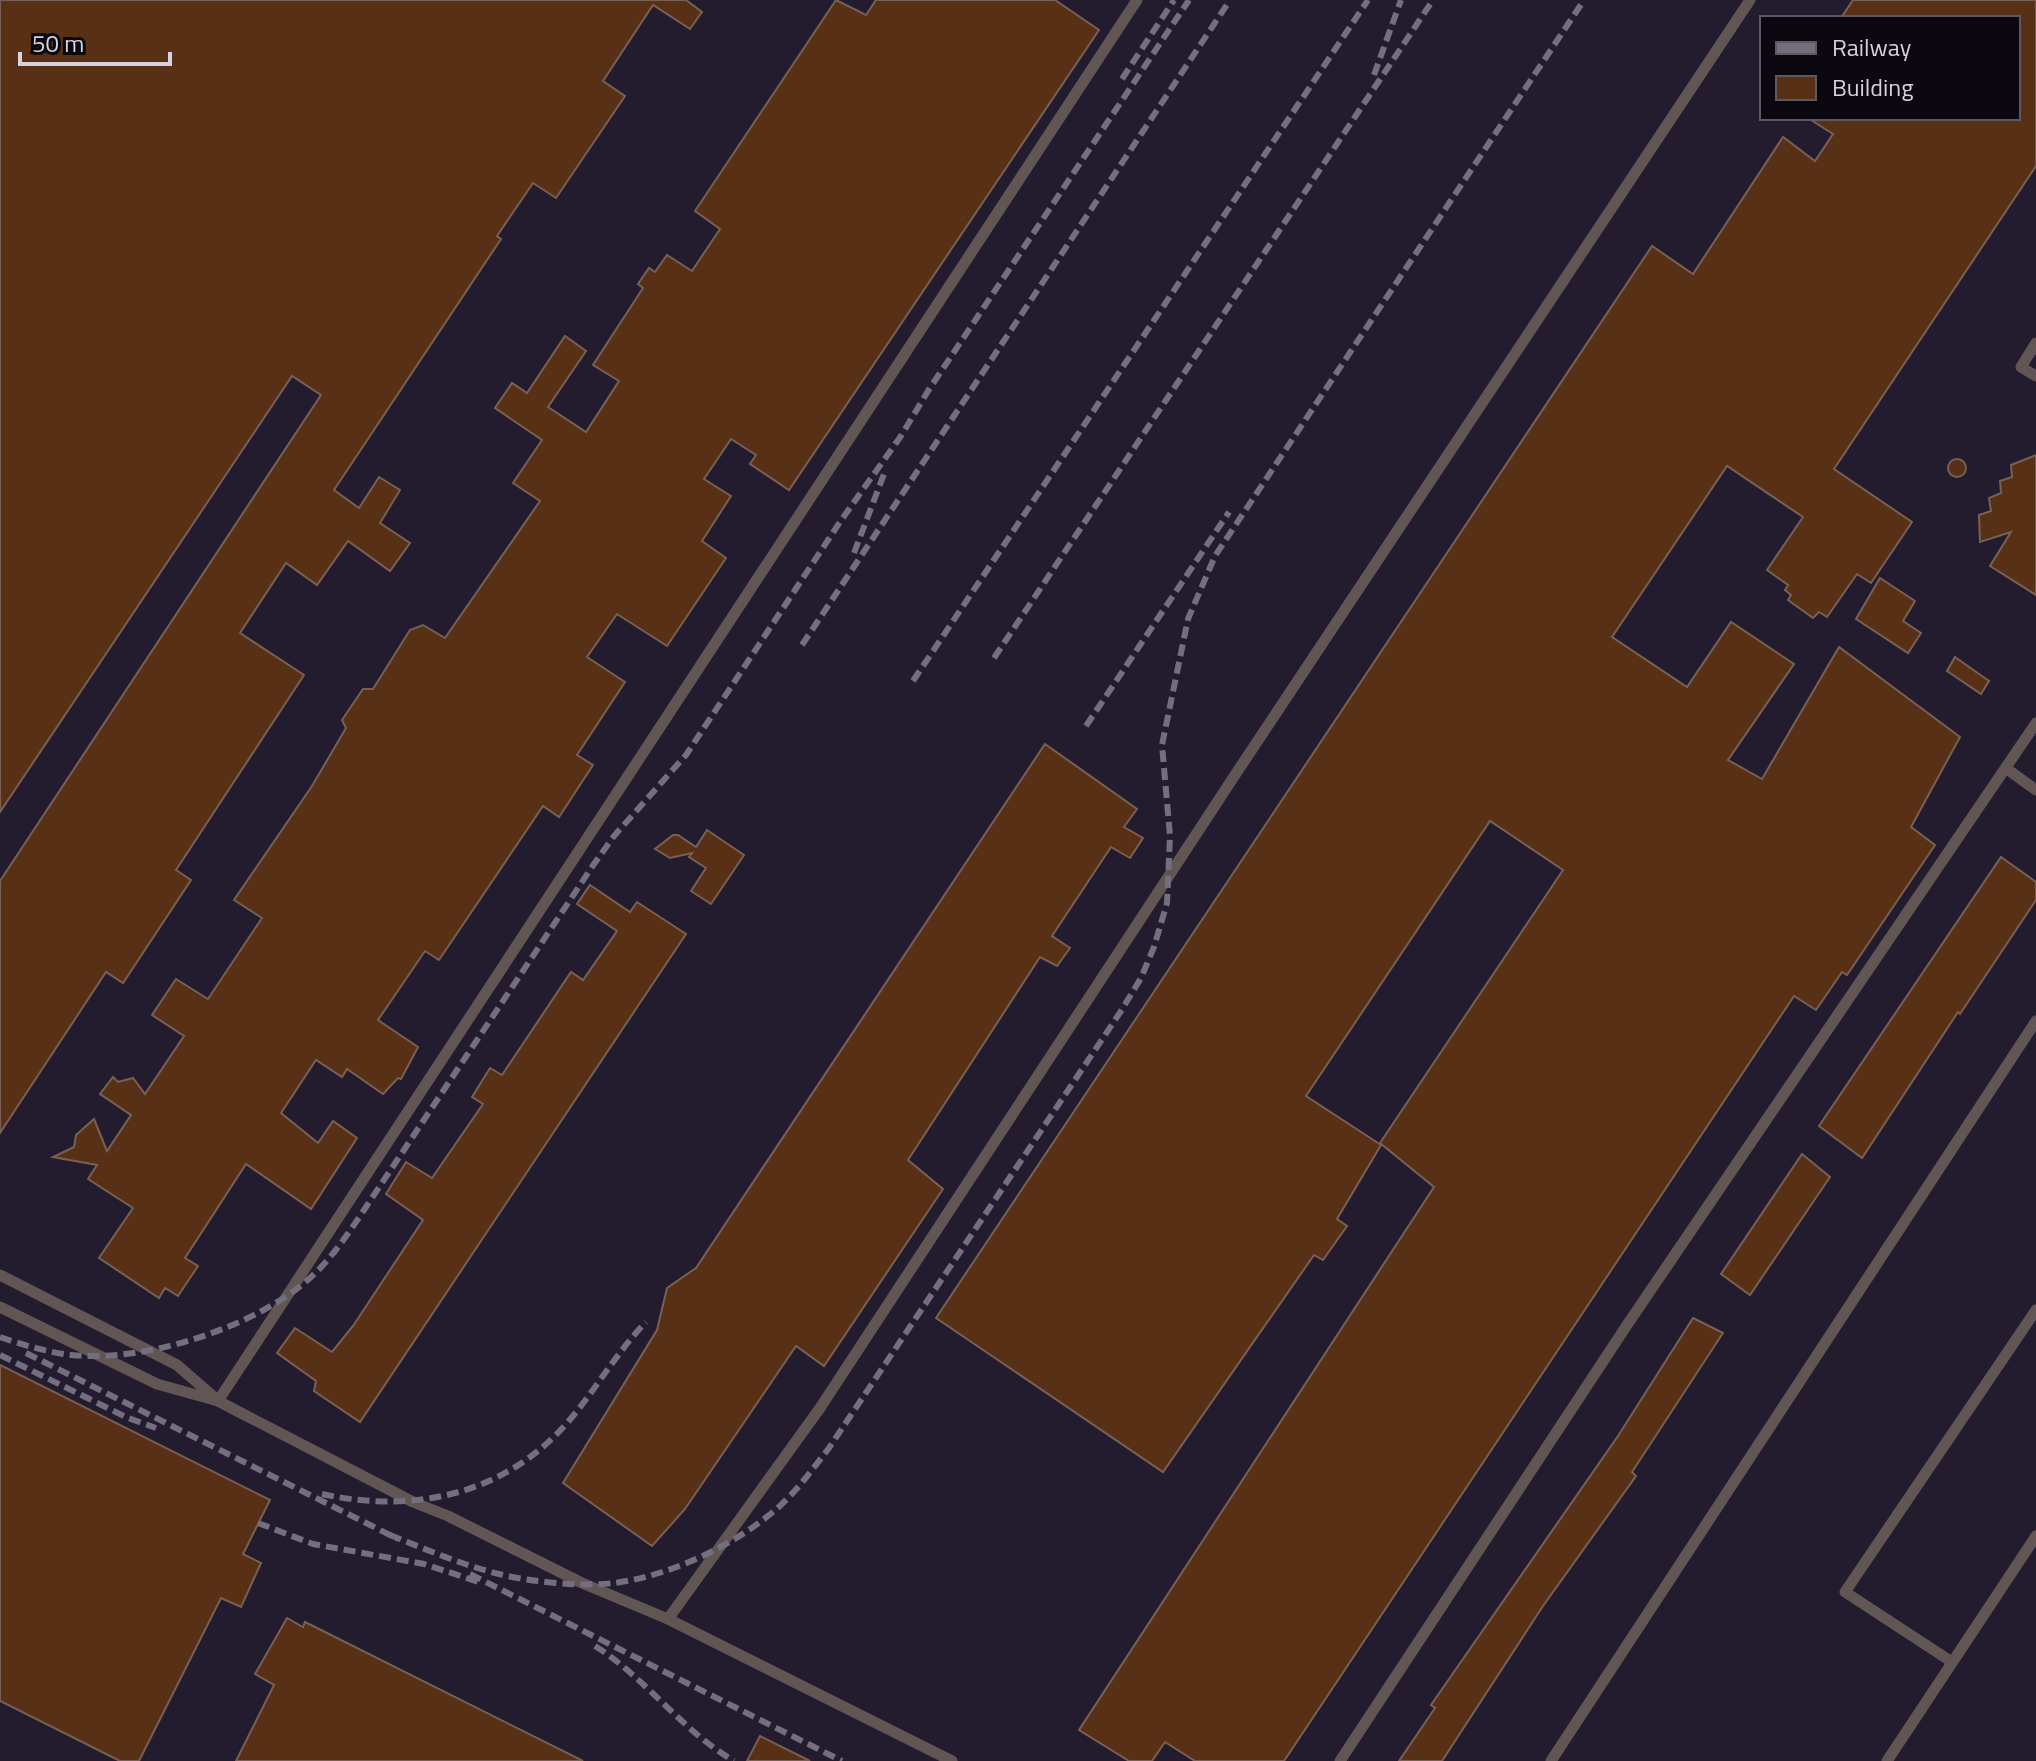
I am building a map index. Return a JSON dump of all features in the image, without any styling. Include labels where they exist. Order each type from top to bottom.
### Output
[{"type":"lane","points":[[218,1401],[1137,0]]},
{"type":"lane","points":[[668,1619],[820,1408],[1750,0]]},
{"type":"lane","points":[[2036,343],[2021,367],[2036,376]]},
{"type":"lane","points":[[1340,1761],[1627,1325],[2036,723]]},
{"type":"lane","points":[[2007,769],[2036,790]]},
{"type":"lane","points":[[1551,1761],[2036,1021]]},
{"type":"lane","points":[[0,1275],[177,1365],[218,1401]]},
{"type":"lane","points":[[0,1307],[157,1384],[218,1401],[413,1502],[448,1516],[582,1583],[668,1619],[952,1761]]},
{"type":"lane","points":[[1952,1662],[1845,1592],[2036,1310]]},
{"type":"lane","points":[[1887,1761],[2036,1536]]},
{"type":"building","points":[[0,0],[686,0],[702,12],[690,29],[653,5],[603,81],[625,96],[556,198],[533,183],[497,236],[501,239],[334,490],[359,508],[379,477],[400,490],[380,523],[410,543],[390,571],[348,541],[317,585],[286,563],[240,633],[304,675],[176,870],[191,880],[123,983],[106,972],[0,1133],[0,881],[321,395],[292,376],[0,812]]},
{"type":"building","points":[[836,0],[866,15],[876,0],[1055,0],[1099,30],[789,490],[750,464],[756,455],[731,439],[704,479],[731,496],[702,541],[726,558],[667,646],[617,614],[587,657],[625,682],[577,755],[593,765],[559,817],[543,806],[439,960],[425,951],[378,1020],[418,1047],[401,1079],[398,1078],[383,1094],[347,1069],[342,1077],[316,1060],[281,1113],[318,1143],[333,1121],[357,1138],[311,1209],[246,1164],[185,1258],[198,1266],[178,1296],[165,1288],[159,1298],[99,1258],[133,1208],[88,1179],[97,1165],[53,1157],[74,1147],[76,1135],[94,1119],[107,1151],[131,1115],[100,1094],[113,1077],[118,1082],[133,1078],[145,1094],[184,1036],[152,1015],[176,979],[208,999],[262,918],[234,900],[312,786],[346,728],[342,720],[363,689],[373,689],[410,630],[423,625],[445,638],[540,501],[513,483],[542,440],[495,408],[512,383],[527,393],[565,336],[586,351],[548,407],[586,432],[619,381],[593,365],[643,288],[638,284],[649,268],[655,272],[667,255],[692,271],[720,229],[695,211]]},
{"type":"building","points":[[1853,0],[2036,0],[2036,166],[1834,469],[1912,522],[1871,583],[1857,574],[1827,617],[1819,612],[1813,618],[1788,600],[1791,595],[1785,590],[1788,585],[1767,570],[1803,517],[1727,466],[1612,637],[1687,687],[1731,622],[1794,664],[1728,760],[1762,779],[1839,647],[1960,737],[1911,827],[1935,845],[1847,975],[1842,972],[1816,1010],[1794,996],[1284,1761],[1195,1761],[1165,1742],[1152,1761],[1129,1761],[1079,1730],[1434,1187],[1380,1143],[1563,870],[1490,821],[1306,1096],[1381,1145],[1337,1219],[1347,1226],[1323,1260],[1314,1255],[1163,1472],[936,1318],[1652,246],[1693,274],[1783,137],[1815,161],[1833,134],[1811,120],[2020,120],[2020,16],[1842,16]]},
{"type":"building","points":[[2036,455],[2036,595],[1990,566],[2011,532],[1980,542],[1979,515],[1991,511],[1989,498],[2001,493],[2000,481],[2012,477],[2011,465]]},
{"type":"building","points":[[1953,459],[1961,459],[1966,468],[1964,475],[1953,477],[1948,472],[1948,464]]},
{"type":"building","points":[[1880,578],[1915,601],[1903,621],[1921,633],[1908,653],[1856,619]]},
{"type":"building","points":[[1955,657],[1989,681],[1981,694],[1947,671]]},
{"type":"building","points":[[1045,744],[1137,809],[1124,827],[1143,838],[1130,858],[1111,847],[1052,936],[1070,948],[1057,966],[1040,957],[908,1160],[943,1189],[824,1366],[796,1346],[685,1509],[652,1546],[563,1483],[657,1330],[667,1288],[696,1268]]},
{"type":"building","points":[[707,830],[744,855],[711,904],[691,891],[706,868],[689,857],[692,853],[670,858],[655,849],[673,835],[696,847]]},
{"type":"building","points":[[2001,857],[2036,882],[2036,900],[1862,1158],[1819,1126]]},
{"type":"building","points":[[590,885],[630,912],[637,902],[686,934],[360,1422],[314,1391],[316,1381],[277,1353],[295,1328],[332,1352],[353,1326],[423,1220],[386,1194],[406,1162],[432,1178],[483,1104],[472,1097],[490,1068],[502,1075],[571,972],[583,980],[617,931],[577,904]]},
{"type":"building","points":[[1802,1154],[1830,1177],[1750,1295],[1721,1274]]},
{"type":"building","points":[[1693,1318],[1723,1333],[1632,1472],[1636,1476],[1543,1606],[1442,1761],[1399,1761],[1435,1708],[1431,1705],[1618,1436]]},
{"type":"building","points":[[0,1365],[270,1500],[243,1554],[261,1563],[241,1607],[221,1598],[139,1761],[120,1761],[0,1701]]},
{"type":"building","points":[[287,1618],[303,1627],[305,1622],[583,1761],[236,1761],[274,1685],[255,1674]]},
{"type":"building","points":[[760,1736],[810,1761],[747,1761]]},
{"type":"railway","points":[[1122,79],[1174,0]]},
{"type":"railway","points":[[0,1337],[71,1355],[100,1356],[165,1347],[231,1326],[261,1311],[288,1295],[326,1262],[358,1219],[594,864],[614,836],[686,755],[1189,0]]},
{"type":"railway","points":[[802,645],[1230,0]]},
{"type":"railway","points":[[913,681],[1368,0]]},
{"type":"railway","points":[[1374,75],[1401,0]]},
{"type":"railway","points":[[994,658],[1433,0]]},
{"type":"railway","points":[[390,1535],[457,1561],[512,1577],[571,1584],[614,1583],[658,1573],[704,1556],[765,1518],[795,1491],[812,1470],[1141,978],[1167,903],[1170,836],[1162,745],[1188,619],[1215,556],[1584,0]]},
{"type":"railway","points":[[854,553],[884,474]]},
{"type":"railway","points":[[1086,726],[1229,512]]},
{"type":"railway","points":[[322,1494],[356,1500],[423,1499],[455,1493],[515,1467],[542,1448],[567,1423],[646,1322]]},
{"type":"railway","points":[[26,1353],[398,1539]]},
{"type":"railway","points":[[0,1355],[128,1418],[156,1428]]},
{"type":"railway","points":[[258,1523],[313,1544],[424,1564],[479,1582]]},
{"type":"railway","points":[[470,1574],[842,1761]]},
{"type":"railway","points":[[595,1646],[631,1673],[697,1734],[734,1761]]}]
